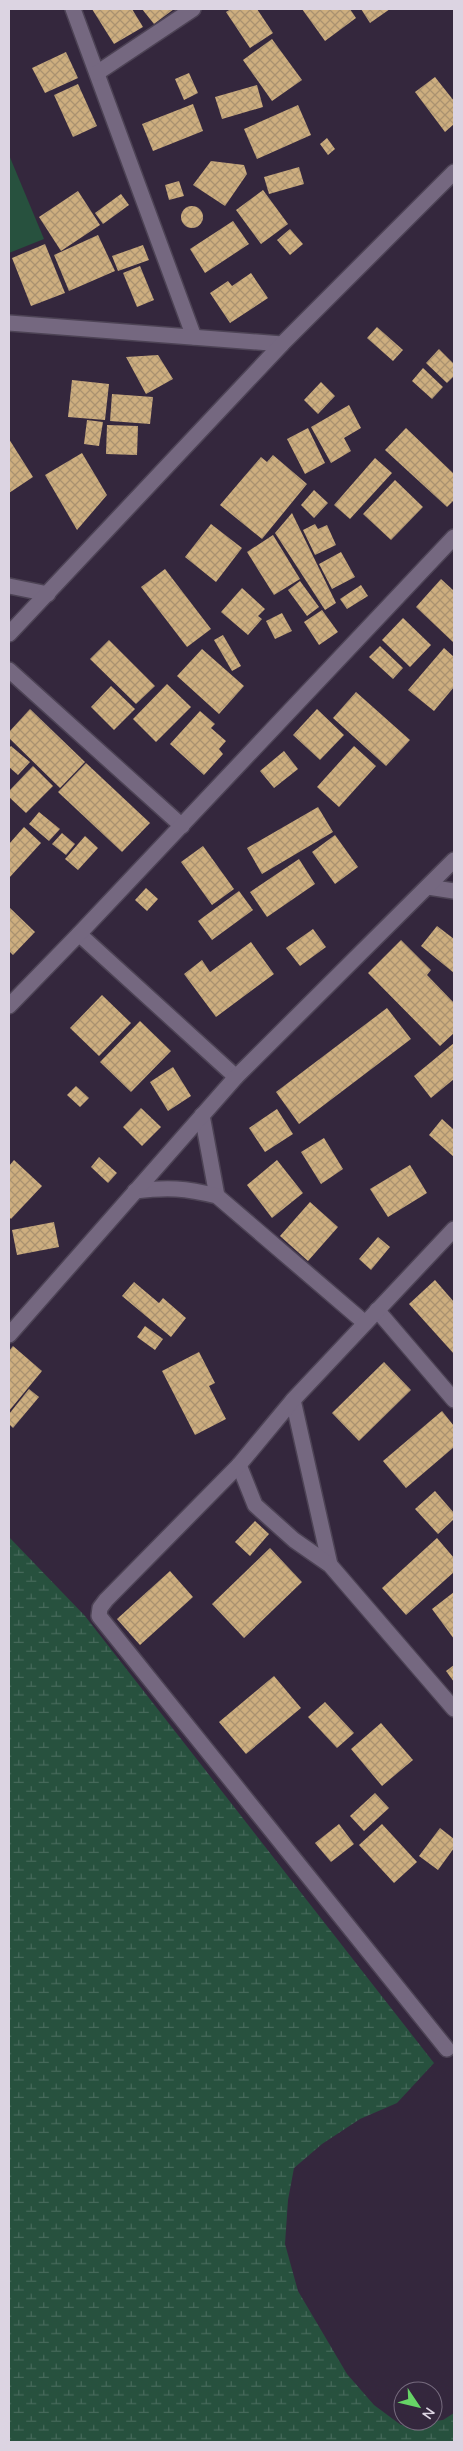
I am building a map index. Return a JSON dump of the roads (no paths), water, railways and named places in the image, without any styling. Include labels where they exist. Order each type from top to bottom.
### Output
[{"type":"street","points":[[73,9],[194,337]]},
{"type":"street","points":[[97,73],[193,9]]},
{"type":"street","points":[[9,634],[282,344],[454,172]]},
{"type":"street","points":[[9,323],[282,344]]},
{"type":"street","points":[[9,1006],[80,934],[454,537]]},
{"type":"street","points":[[9,586],[48,594]]},
{"type":"street","points":[[9,670],[182,826]]},
{"type":"street","points":[[9,1335],[236,1077],[454,860]]},
{"type":"street","points":[[428,887],[454,891]]},
{"type":"street","points":[[80,934],[236,1077]]},
{"type":"street","points":[[202,1115],[217,1196]]},
{"type":"street","points":[[135,1191],[186,1188],[217,1196],[365,1323]]},
{"type":"street","points":[[447,2049],[99,1616],[100,1608],[106,1600],[239,1465],[293,1400],[454,1229]]},
{"type":"street","points":[[377,1310],[454,1400]]},
{"type":"street","points":[[293,1400],[330,1565]]},
{"type":"street","points":[[239,1465],[254,1505],[294,1540],[330,1565],[454,1709]]}]
